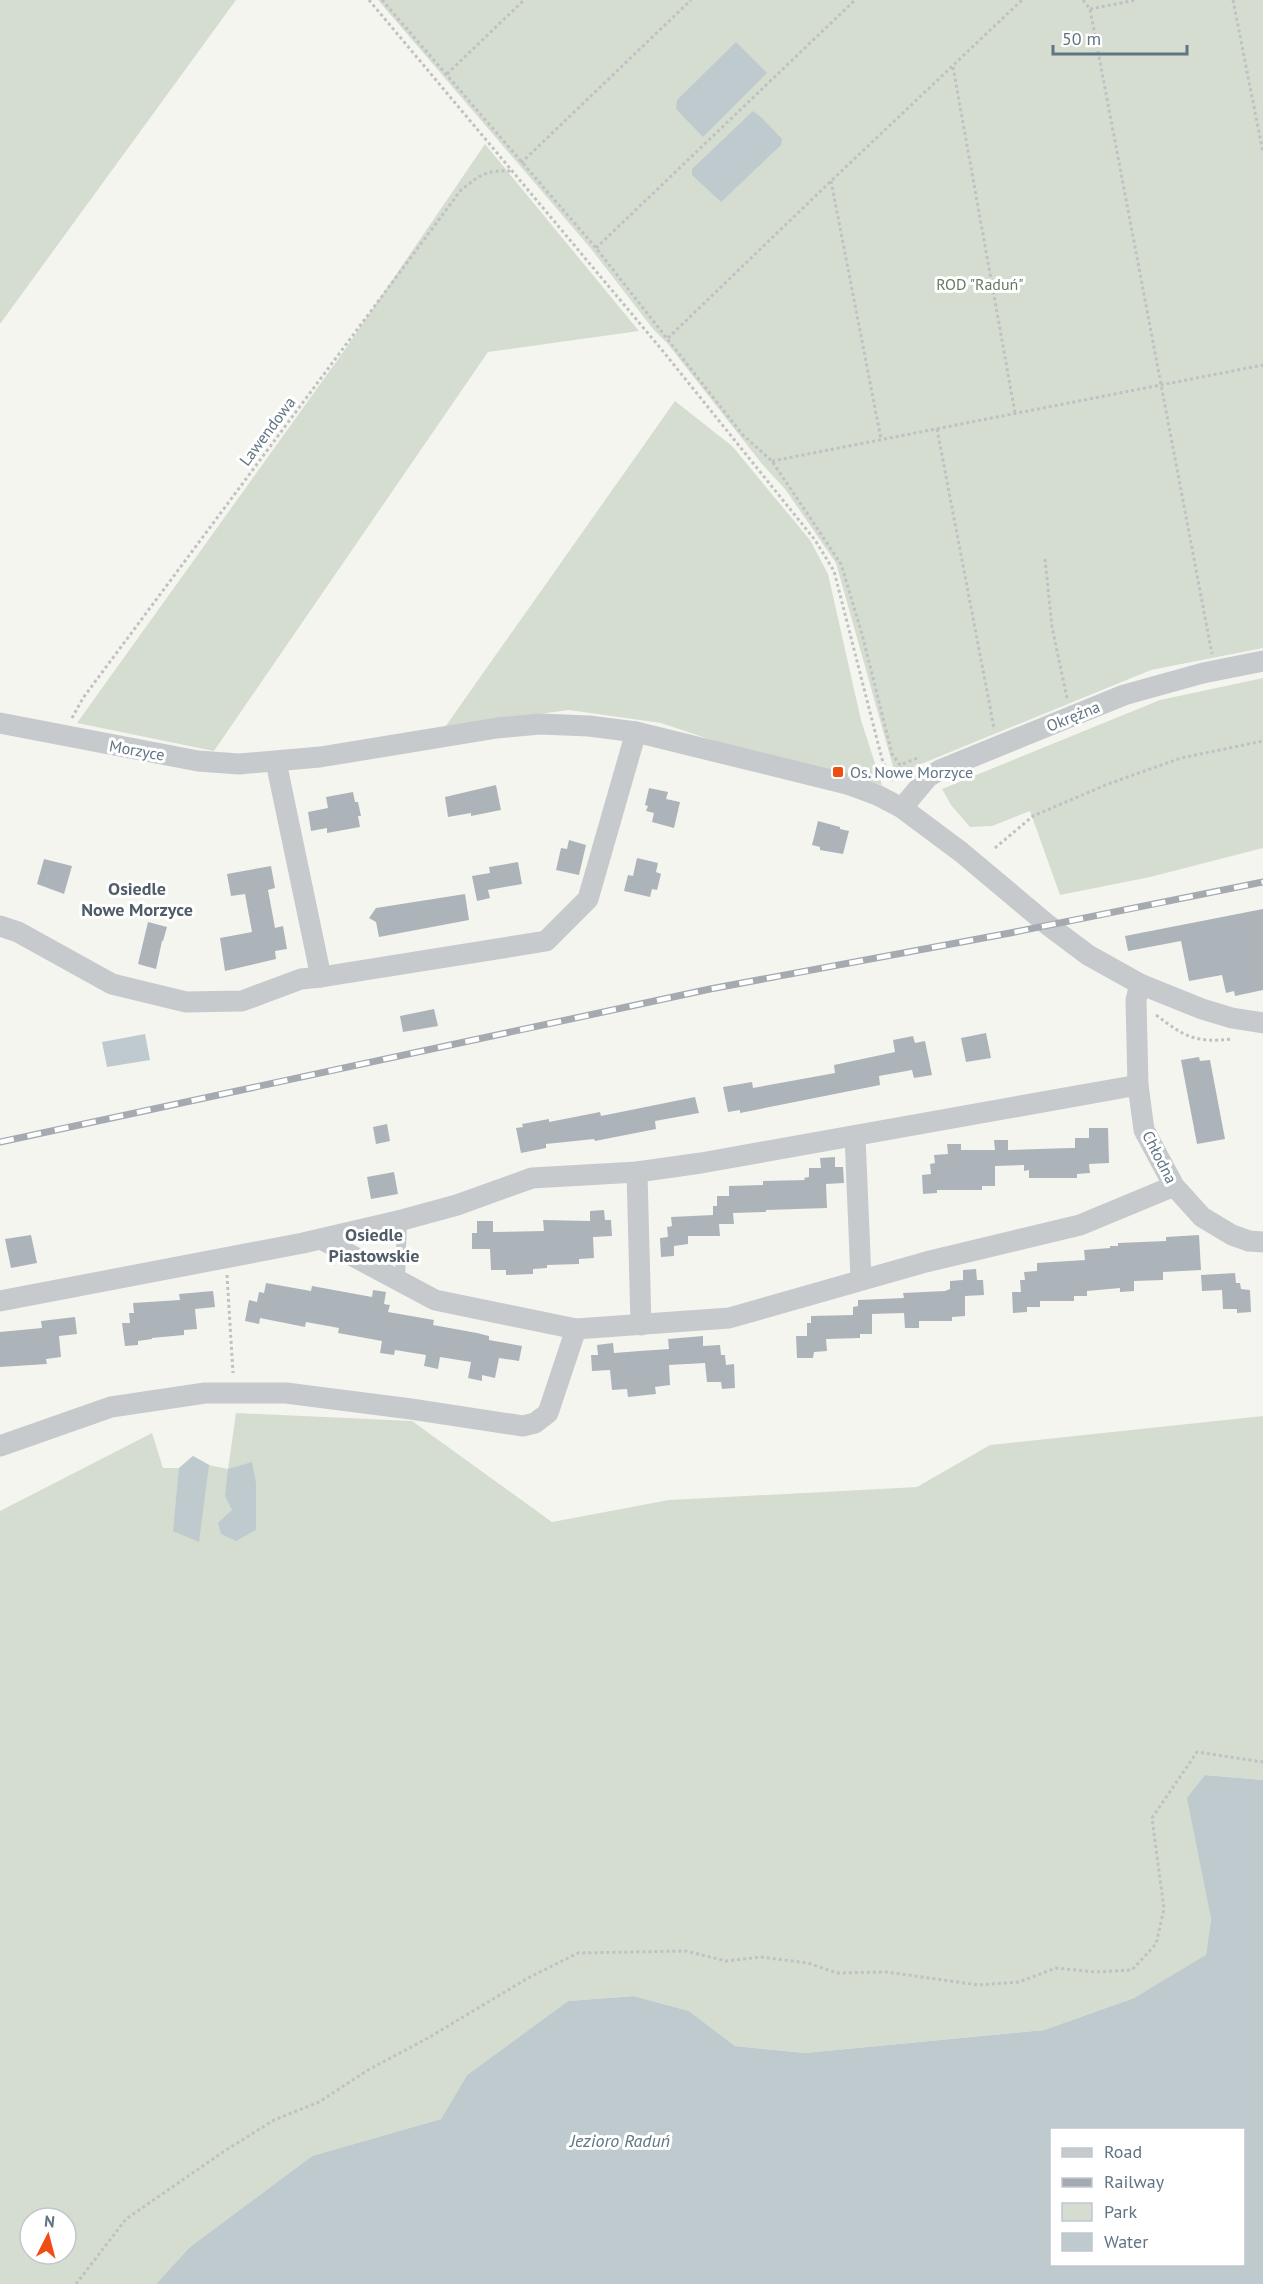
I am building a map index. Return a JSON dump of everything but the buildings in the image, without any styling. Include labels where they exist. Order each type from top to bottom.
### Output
[{"type":"street","name":"Okrężna","points":[[902,808],[928,777],[940,770],[1113,699],[1203,673],[1263,662]]},
{"type":"street","name":"Morzyce","points":[[0,723],[198,761],[239,764],[320,757],[507,727],[590,726],[636,732],[847,784],[877,795],[902,808],[961,852],[1088,956],[1140,984],[1202,1009],[1232,1018],[1263,1023]]},
{"type":"street","points":[[0,926],[18,932],[112,984],[186,1002],[242,1001],[301,979],[546,941],[588,899],[636,732]]},
{"type":"street","points":[[276,762],[321,977]]},
{"type":"street","name":"Chłodna","points":[[1140,984],[1136,1000],[1138,1085],[1144,1130],[1174,1186],[1202,1217],[1233,1235],[1249,1241],[1263,1242]]},
{"type":"street","points":[[0,1301],[321,1239],[402,1220],[532,1178],[637,1172],[701,1163],[1138,1085]]},
{"type":"street","points":[[855,1136],[861,1280]]},
{"type":"street","points":[[637,1172],[640,1325]]},
{"type":"street","points":[[321,1239],[435,1300],[576,1329],[729,1318],[861,1280],[1080,1225],[1174,1186]]},
{"type":"street","points":[[0,1446],[111,1407],[205,1393],[286,1393],[523,1426],[535,1423],[548,1413],[576,1329]]},
{"type":"lane","points":[[400,1281],[402,1220]]},
{"type":"path","points":[[369,0],[662,350],[815,540],[834,571],[882,759],[902,808]]},
{"type":"path","points":[[382,0],[596,248],[669,338],[742,434],[772,461],[841,564],[862,634],[892,754],[900,765],[921,757]]},
{"type":"path","points":[[447,74],[524,0]]},
{"type":"path","points":[[521,163],[690,0]]},
{"type":"path","points":[[596,248],[855,0]]},
{"type":"path","points":[[669,338],[1022,0]]},
{"type":"path","points":[[1083,0],[1090,9],[1213,656],[1222,652]]},
{"type":"path","points":[[1090,9],[1136,0]]},
{"type":"path","points":[[1233,0],[1263,153]]},
{"type":"path","points":[[953,67],[1015,414]]},
{"type":"path","name":"Lawendowa","points":[[64,737],[83,698],[461,190],[491,170],[513,171]]},
{"type":"path","points":[[831,181],[881,439]]},
{"type":"path","points":[[772,461],[1263,365]]},
{"type":"path","points":[[938,429],[994,730],[1004,726]]},
{"type":"path","points":[[1045,559],[1052,627],[1068,700]]},
{"type":"path","points":[[995,848],[1033,816],[1107,784],[1181,758],[1263,741]]},
{"type":"path","points":[[222,1259],[227,1275],[234,1393]]},
{"type":"path","points":[[76,2284],[126,2219],[195,2171],[274,2120],[319,2102],[368,2070],[428,2038],[528,1978],[578,1953],[687,1951],[726,1960],[761,1957],[808,1963],[837,1973],[886,1972],[978,1985],[1019,1982],[1056,1968],[1095,1972],[1132,1970],[1156,1944],[1164,1909],[1152,1818],[1197,1752],[1263,1762]]},
{"type":"green space","points":[[0,0],[236,0],[0,324]]},
{"type":"green space","name":"ROD \"Raduń\"","points":[[378,0],[1263,0],[1263,648],[1151,670],[899,773],[894,770],[836,563],[785,489],[762,464],[592,250]]},
{"type":"green space","points":[[485,144],[639,331],[488,352],[214,751],[77,723],[346,348]]},
{"type":"green space","points":[[675,401],[732,446],[810,540],[828,574],[861,720],[882,785],[771,760],[661,723],[569,710],[445,727]]},
{"type":"green space","points":[[1263,678],[1263,848],[1150,877],[1060,895],[1030,811],[992,826],[970,827],[951,805],[942,789],[1160,700]]},
{"type":"green space","points":[[236,1413],[412,1421],[552,1522],[669,1500],[917,1487],[990,1445],[1263,1416],[1263,1780],[1205,1775],[1188,1798],[1211,1919],[1206,1956],[1134,1998],[1044,2030],[805,2053],[735,2046],[689,2011],[634,1996],[568,2001],[467,2075],[441,2119],[312,2156],[190,2247],[156,2284],[0,2284],[0,1511],[152,1433],[163,1468],[179,1468],[193,1456],[209,1465],[228,1469]]},
{"type":"water","points":[[736,42],[767,73],[703,137],[676,109],[677,100]]},
{"type":"water","points":[[753,111],[782,139],[781,145],[721,202],[692,175],[692,169]]},
{"type":"water","points":[[145,1034],[150,1060],[107,1067],[102,1042]]},
{"type":"water","points":[[193,1456],[209,1465],[199,1542],[173,1531],[179,1468]]},
{"type":"water","points":[[252,1462],[256,1483],[256,1530],[236,1541],[221,1534],[218,1523],[232,1510],[225,1496],[228,1469]]},
{"type":"water","name":"Jezioro Raduń","points":[[1205,1775],[1263,1780],[1263,2284],[156,2284],[190,2247],[312,2156],[441,2119],[467,2075],[568,2001],[634,1996],[689,2011],[735,2046],[805,2053],[1044,2030],[1134,1998],[1206,1955],[1211,1919],[1187,1798]]},
{"type":"railway","points":[[0,1142],[710,989],[1010,933],[1263,882]]},
{"type":"place","name":"Os. Nowe Morzyce","points":[[838,772]]},
{"type":"district","name":"Osiedle Nowe Morzyce","points":[[137,899]]},
{"type":"district","name":"Osiedle Piastowskie","points":[[374,1245]]}]
